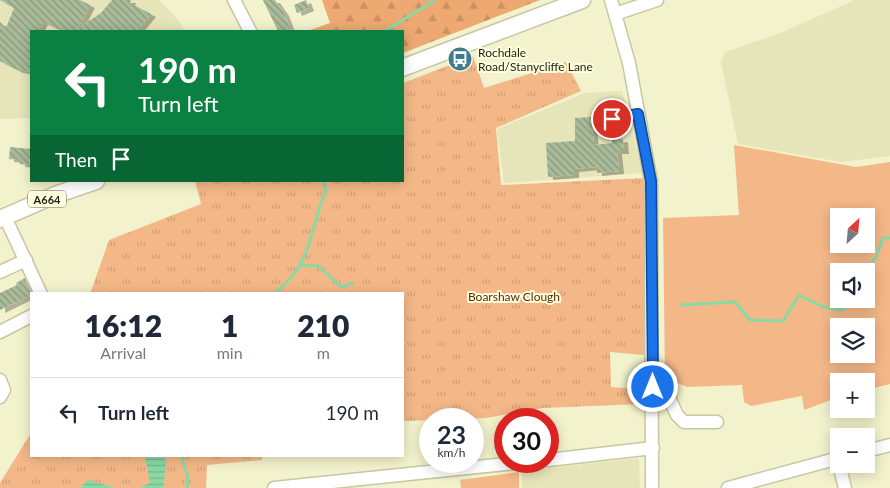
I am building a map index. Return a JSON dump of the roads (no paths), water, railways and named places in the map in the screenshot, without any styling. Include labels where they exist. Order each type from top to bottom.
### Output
[{"type":"main road","points":[[404,67],[582,0]]},
{"type":"main road","name":"A664","points":[[3,218],[55,195],[93,182]]},
{"type":"street","points":[[234,0],[249,30]]},
{"type":"street","points":[[611,0],[629,63],[651,181],[652,488]]},
{"type":"street","points":[[615,14],[657,0]]},
{"type":"street","points":[[598,120],[638,114]]},
{"type":"street","points":[[3,218],[26,260],[40,292]]},
{"type":"street","points":[[0,272],[26,260]]},
{"type":"street","points":[[0,332],[30,317]]},
{"type":"street","points":[[0,380],[4,390],[0,396]]},
{"type":"street","points":[[653,393],[668,395],[677,415],[684,422],[717,422]]},
{"type":"street","points":[[875,449],[890,446]]},
{"type":"street","points":[[559,459],[653,448]]},
{"type":"street","points":[[736,487],[830,462]]},
{"type":"street","points":[[274,488],[412,482],[494,468]]},
{"type":"street","points":[[842,473],[845,488]]},
{"type":"waterway","points":[[387,30],[435,0]]},
{"type":"waterway","points":[[276,292],[294,274],[306,253],[326,191],[323,182]]},
{"type":"waterway","points":[[871,263],[876,257],[883,238],[890,238]]},
{"type":"waterway","points":[[299,265],[319,266],[341,287],[353,283]]},
{"type":"waterway","points":[[681,305],[735,302],[750,320],[783,321],[799,295],[823,307],[842,310],[845,308]]},
{"type":"waterway","points":[[181,457],[188,477],[187,488]]},
{"type":"place","name":"Rochdale Road/Stanycliffe Lane","points":[[460,59]]},
{"type":"park label","name":"Boarshaw Clough","points":[[514,296]]}]
